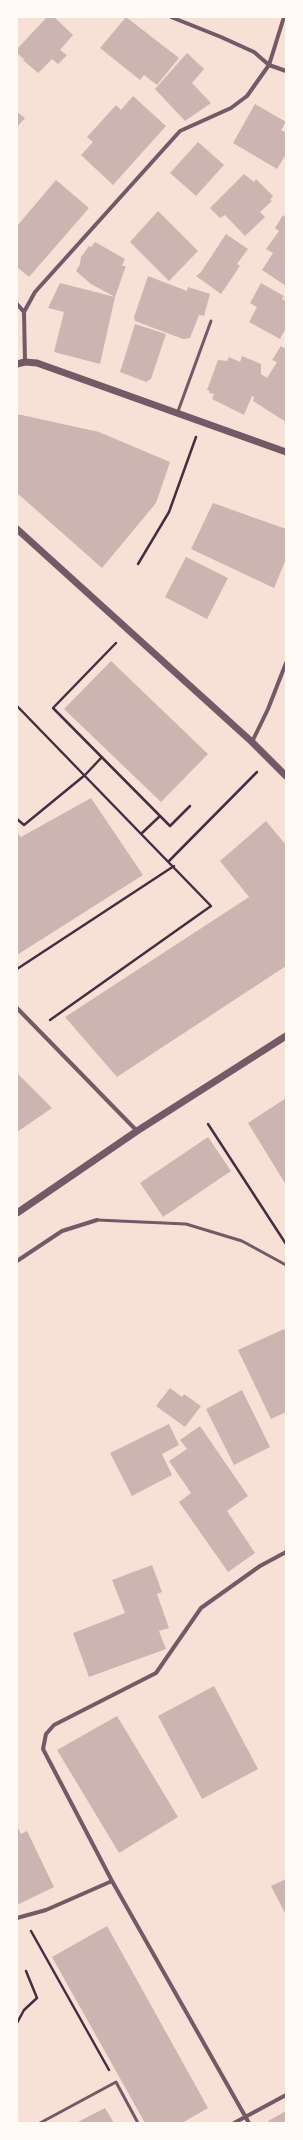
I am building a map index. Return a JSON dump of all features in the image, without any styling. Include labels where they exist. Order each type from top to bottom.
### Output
[{"type":"street","points":[[171,17],[254,52],[269,64],[286,71]]},
{"type":"street","points":[[25,362],[24,312],[34,292],[180,131],[206,121],[247,96],[269,64],[284,17]]},
{"type":"street","points":[[17,304],[24,312]]},
{"type":"street","points":[[17,364],[25,362],[37,363],[286,452]]},
{"type":"street","points":[[17,529],[252,742],[286,776]]},
{"type":"street","points":[[252,742],[268,709],[286,664]]},
{"type":"street","points":[[17,1008],[137,1131]]},
{"type":"street","points":[[17,1212],[137,1131],[286,1036]]},
{"type":"street","points":[[17,1261],[62,1231],[97,1220]]},
{"type":"street","points":[[249,2123],[112,1881],[43,1749],[46,1734],[54,1725],[156,1673],[201,1608],[260,1566],[286,1552]]},
{"type":"street","points":[[17,1918],[46,1910],[112,1881]]},
{"type":"street","points":[[234,2123],[286,2095]]},
{"type":"lane","points":[[177,414],[210,321]]},
{"type":"lane","points":[[97,1220],[186,1224],[242,1241],[286,1265]]},
{"type":"lane","points":[[40,2123],[116,2082],[138,2123]]},
{"type":"path","points":[[138,564],[169,512],[200,422]]},
{"type":"path","points":[[129,630],[53,708],[170,826],[190,806]]},
{"type":"path","points":[[17,706],[142,833],[211,906],[37,1029]]},
{"type":"path","points":[[17,819],[24,826],[85,775],[102,757]]},
{"type":"path","points":[[169,862],[269,760]]},
{"type":"path","points":[[142,833],[160,816]]},
{"type":"path","points":[[17,969],[174,866]]},
{"type":"path","points":[[208,1124],[286,1244]]},
{"type":"path","points":[[23,1917],[116,2082]]},
{"type":"path","points":[[17,2022],[24,2010],[37,1998],[26,1971]]},
{"type":"building","points":[[47,17],[54,17],[73,35],[60,50],[67,55],[58,64],[52,59],[38,73],[23,60],[24,59],[17,53],[17,49]]},
{"type":"building","points":[[126,17],[179,58],[157,85],[144,75],[140,80],[100,48]]},
{"type":"building","points":[[187,53],[204,69],[192,83],[211,103],[185,121],[155,89]]},
{"type":"building","points":[[133,96],[166,126],[113,185],[81,155],[93,142],[87,137],[116,105],[121,110]]},
{"type":"building","points":[[255,104],[286,122],[281,130],[286,133],[286,154],[277,169],[233,143]]},
{"type":"building","points":[[17,112],[25,118],[17,127]]},
{"type":"building","points":[[198,142],[224,165],[196,196],[170,173]]},
{"type":"building","points":[[244,174],[254,182],[256,179],[273,196],[270,200],[272,201],[260,212],[265,217],[245,236],[225,215],[220,218],[210,208]]},
{"type":"building","points":[[56,180],[89,208],[29,277],[17,267],[17,226]]},
{"type":"building","points":[[158,211],[198,251],[169,281],[130,242]]},
{"type":"building","points":[[283,215],[286,218],[286,286],[262,270],[273,253],[266,249],[279,231],[275,228]]},
{"type":"building","points":[[226,234],[248,249],[237,264],[240,266],[221,294],[196,276],[201,272]]},
{"type":"building","points":[[95,242],[125,259],[122,266],[126,266],[115,297],[91,284],[76,271],[80,264],[81,257],[89,246],[91,247]]},
{"type":"building","points":[[148,276],[187,291],[188,287],[210,294],[204,316],[199,315],[190,338],[183,339],[135,321],[134,317]]},
{"type":"building","points":[[60,283],[115,297],[100,364],[54,352],[64,312],[48,308]]},
{"type":"building","points":[[261,283],[284,296],[282,299],[286,301],[286,328],[280,339],[249,322],[257,307],[250,303]]},
{"type":"building","points":[[135,324],[166,334],[151,379],[146,382],[120,372]]},
{"type":"building","points":[[281,346],[286,349],[286,422],[253,401],[254,397],[252,396],[244,415],[212,399],[214,394],[209,393],[210,391],[207,390],[218,360],[227,361],[229,357],[240,362],[242,356],[261,364],[261,374],[267,378],[277,362],[272,360]]},
{"type":"building","points":[[17,414],[99,432],[170,462],[156,503],[102,568],[17,493]]},
{"type":"building","points":[[213,503],[286,529],[286,559],[274,588],[191,549]]},
{"type":"building","points":[[186,557],[228,578],[207,619],[165,597]]},
{"type":"building","points":[[111,661],[208,754],[161,802],[64,709]]},
{"type":"building","points":[[91,798],[143,875],[17,955],[17,833],[21,837]]},
{"type":"building","points":[[266,821],[286,845],[286,966],[117,1077],[65,1017],[249,897],[220,861]]},
{"type":"building","points":[[17,1073],[52,1108],[17,1132]]},
{"type":"building","points":[[286,1098],[286,1185],[248,1123]]},
{"type":"building","points":[[208,1137],[231,1171],[163,1217],[140,1183]]},
{"type":"building","points":[[284,1329],[286,1334],[286,1412],[271,1419],[238,1350]]},
{"type":"building","points":[[170,1388],[182,1397],[184,1394],[201,1406],[185,1427],[156,1406]]},
{"type":"building","points":[[242,1390],[270,1447],[234,1465],[206,1409]]},
{"type":"building","points":[[169,1424],[179,1445],[162,1454],[172,1475],[132,1496],[110,1453]]},
{"type":"building","points":[[200,1426],[248,1496],[227,1511],[255,1553],[228,1572],[179,1502],[191,1493],[169,1461],[187,1449],[180,1440]]},
{"type":"building","points":[[152,1565],[162,1592],[157,1594],[169,1628],[159,1631],[166,1649],[89,1677],[73,1633],[125,1613],[112,1580]]},
{"type":"building","points":[[214,1686],[258,1769],[202,1799],[158,1716]]},
{"type":"building","points":[[117,1716],[178,1817],[119,1853],[57,1750]]},
{"type":"building","points":[[17,1826],[21,1834],[27,1831],[54,1887],[17,1905]]},
{"type":"building","points":[[286,1879],[286,1915],[271,1886]]},
{"type":"building","points":[[107,1926],[208,2108],[182,2123],[145,2123],[52,1957]]},
{"type":"building","points":[[105,2108],[114,2123],[76,2123]]},
{"type":"building","points":[[286,2111],[286,2123],[269,2123],[268,2121]]}]
